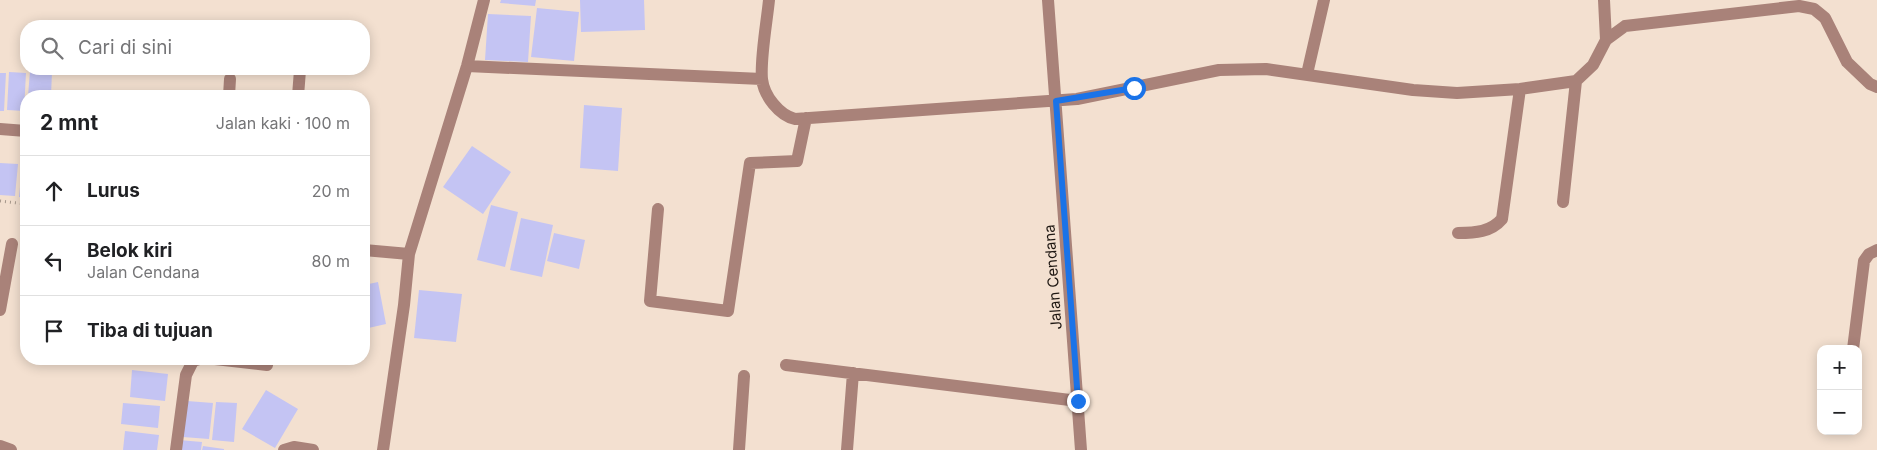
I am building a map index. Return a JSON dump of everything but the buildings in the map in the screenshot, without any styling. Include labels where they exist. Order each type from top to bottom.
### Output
[{"type":"street","points":[[383,450],[404,305],[409,254],[467,66],[484,0]]},
{"type":"street","points":[[769,0],[762,80],[770,100],[786,116],[806,118],[1077,99],[1219,70],[1266,69],[1422,91],[1457,93],[1520,89],[1576,81],[1593,65],[1606,40],[1624,26],[1799,6],[1814,9],[1825,18],[1846,62],[1870,84],[1877,87]]},
{"type":"street","name":"Jalan Cendana","points":[[1048,0],[1081,450]]},
{"type":"street","points":[[1307,74],[1324,0]]},
{"type":"street","points":[[1604,0],[1606,40]]},
{"type":"street","points":[[467,66],[762,80]]},
{"type":"street","points":[[298,90],[300,75]]},
{"type":"street","points":[[229,90],[230,79]]},
{"type":"street","points":[[1563,202],[1576,81]]},
{"type":"street","points":[[1458,233],[1486,230],[1496,227],[1502,220],[1520,89]]},
{"type":"street","points":[[658,209],[650,301],[728,311],[750,163],[797,161],[806,118]]},
{"type":"street","points":[[0,129],[20,131]]},
{"type":"street","points":[[0,310],[12,244]]},
{"type":"street","points":[[1854,345],[1864,261],[1868,254],[1877,250]]},
{"type":"street","points":[[370,251],[409,254]]},
{"type":"street","points":[[176,450],[186,375],[191,365]]},
{"type":"street","points":[[786,365],[1078,401]]},
{"type":"street","points":[[847,450],[853,373]]},
{"type":"street","points":[[739,450],[744,376]]},
{"type":"street","points":[[0,446],[11,450]]},
{"type":"street","points":[[284,450],[294,447],[313,450]]},
{"type":"path","points":[[0,201],[20,203]]},
{"type":"route","points":[[1078,401],[1056,101],[1134,88]]}]
